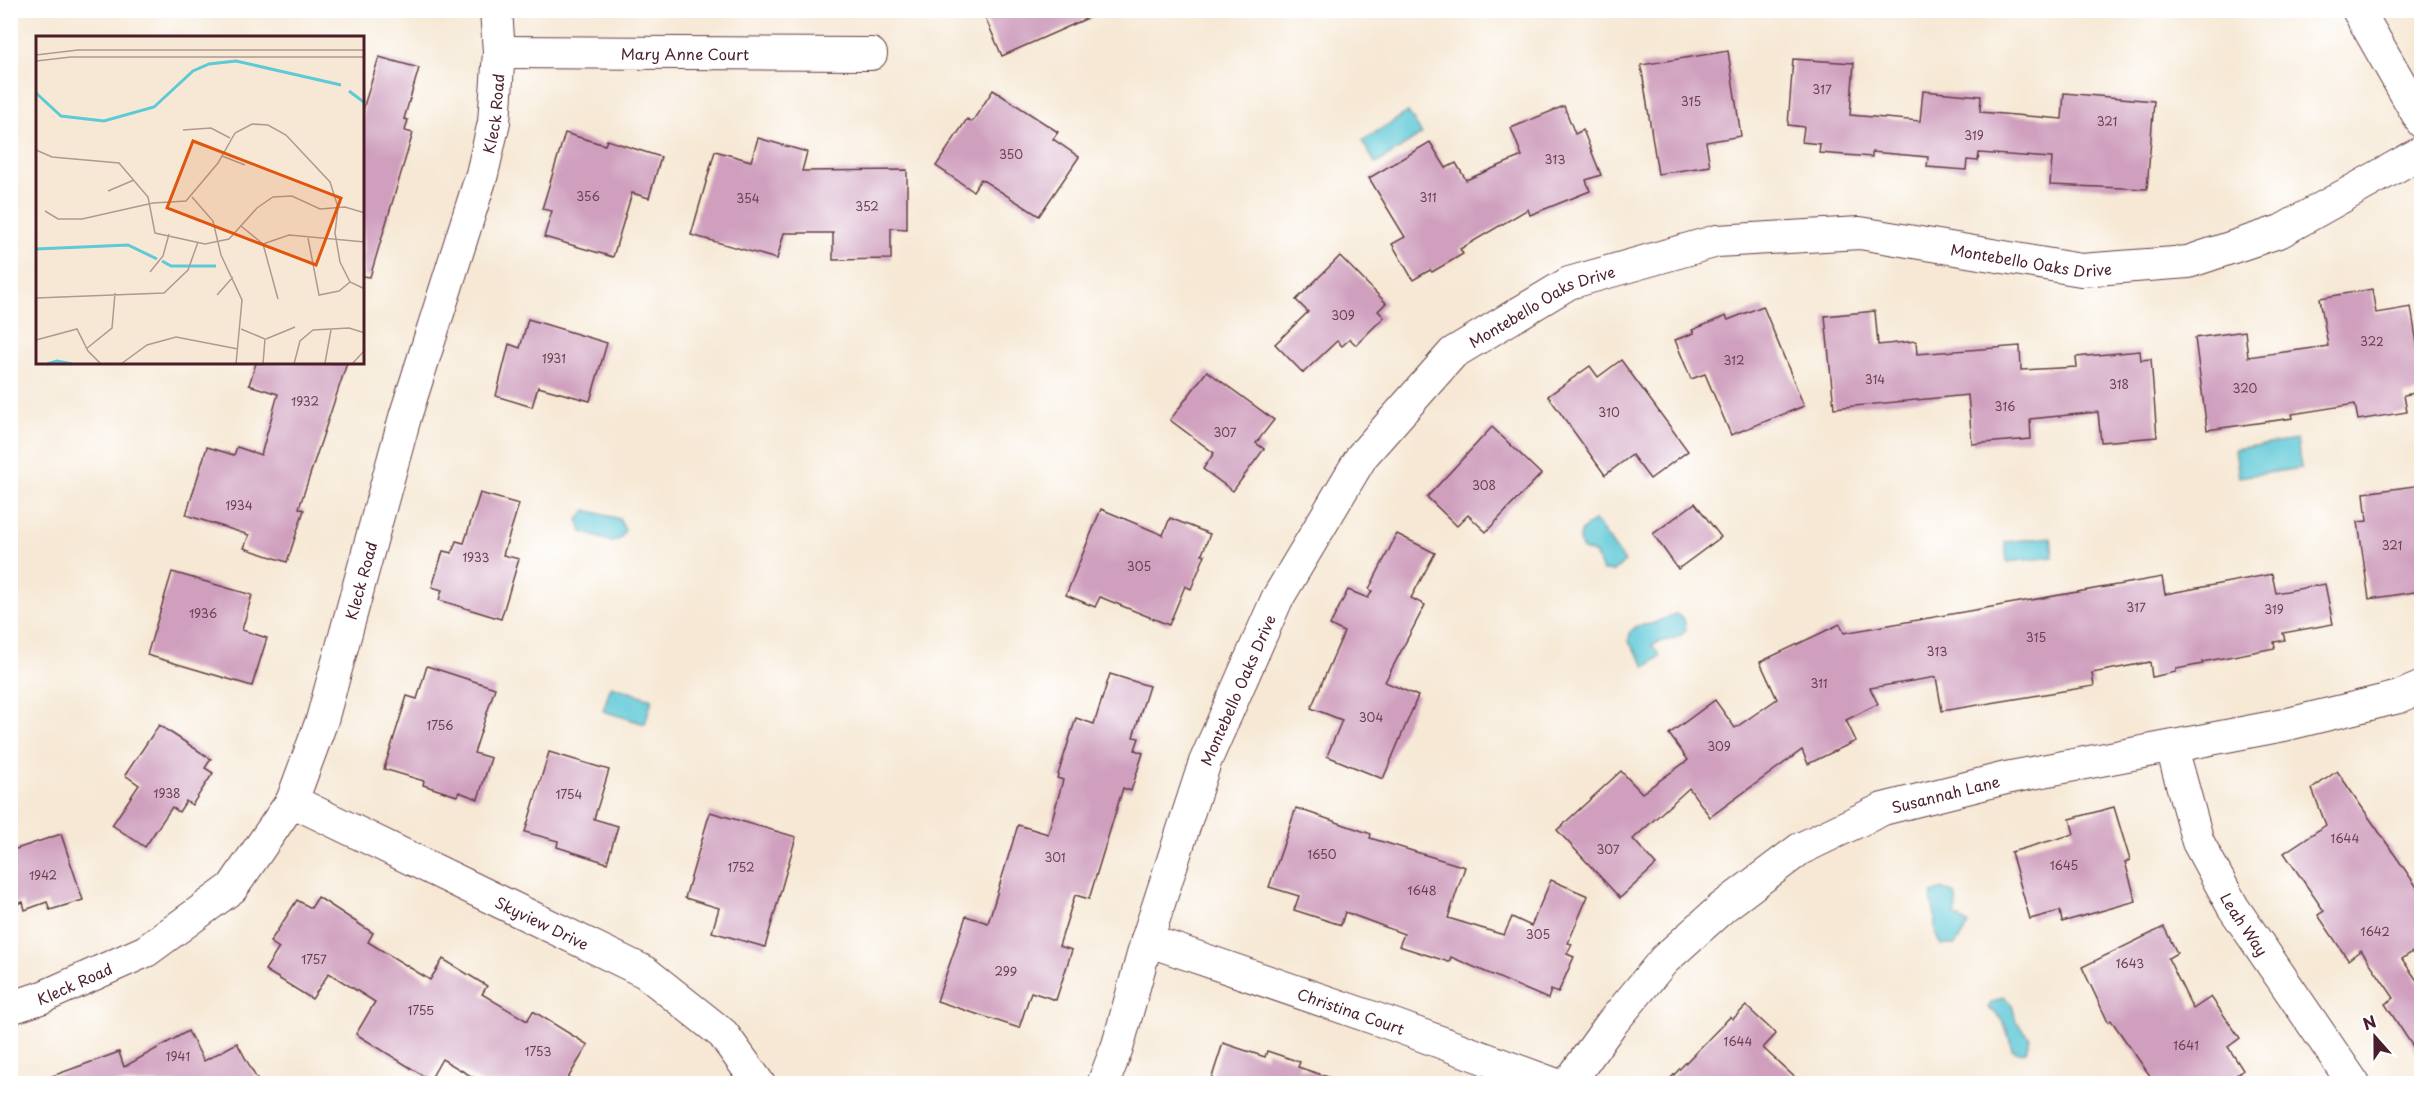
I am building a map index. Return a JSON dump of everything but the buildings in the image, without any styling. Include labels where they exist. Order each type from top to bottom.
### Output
[{"type":"street","name":"Kleck Road","points":[[10,1008],[43,997],[146,951],[232,888],[292,801],[322,720],[405,417],[482,174],[494,122],[499,52],[496,10]]},
{"type":"street","points":[[2358,10],[2421,122]]},
{"type":"street","name":"Mary Anne Court","points":[[499,52],[871,54]]},
{"type":"street","name":"Montebello Oaks Drive","points":[[1103,1083],[1118,1046],[1147,940],[1205,762],[1277,599],[1362,456],[1453,353],[1569,284],[1717,241],[1860,233],[2081,270],[2188,262],[2281,231],[2421,152]]},
{"type":"street","name":"Susannah Lane","points":[[1568,1083],[1611,1024],[1664,960],[1723,907],[1800,849],[1883,809],[2006,778],[2284,725],[2398,697],[2421,687]]},
{"type":"street","name":"Leah Way","points":[[2172,747],[2198,842],[2228,898],[2354,1083]]},
{"type":"street","name":"Skyview Drive","points":[[292,801],[645,972],[723,1034],[759,1083]]},
{"type":"street","name":"Christina Court","points":[[1147,940],[1554,1083]]},
{"type":"water","points":[[1408,112],[1422,134],[1376,164],[1362,141]]},
{"type":"water","points":[[2297,440],[2301,468],[2239,477],[2235,449]]},
{"type":"water","points":[[586,510],[619,519],[625,530],[620,539],[612,542],[582,532],[578,520]]},
{"type":"water","points":[[1595,520],[1625,562],[1613,571],[1603,571],[1595,553],[1583,550],[1579,541],[1582,530]]},
{"type":"water","points":[[2051,537],[2053,557],[2007,562],[2005,542]]},
{"type":"water","points":[[1675,614],[1684,619],[1686,630],[1679,636],[1652,645],[1660,656],[1646,667],[1629,642],[1630,632],[1637,626],[1652,624]]},
{"type":"water","points":[[611,686],[652,699],[645,724],[603,711]]},
{"type":"water","points":[[1943,889],[1955,894],[1957,905],[1955,915],[1969,925],[1955,945],[1941,945],[1937,938],[1935,913],[1931,902],[1932,893]]},
{"type":"water","points":[[2004,997],[2012,1005],[2016,1021],[2030,1038],[2026,1051],[2021,1053],[2012,1049],[2002,1020],[1988,1008],[1991,1003]]}]
